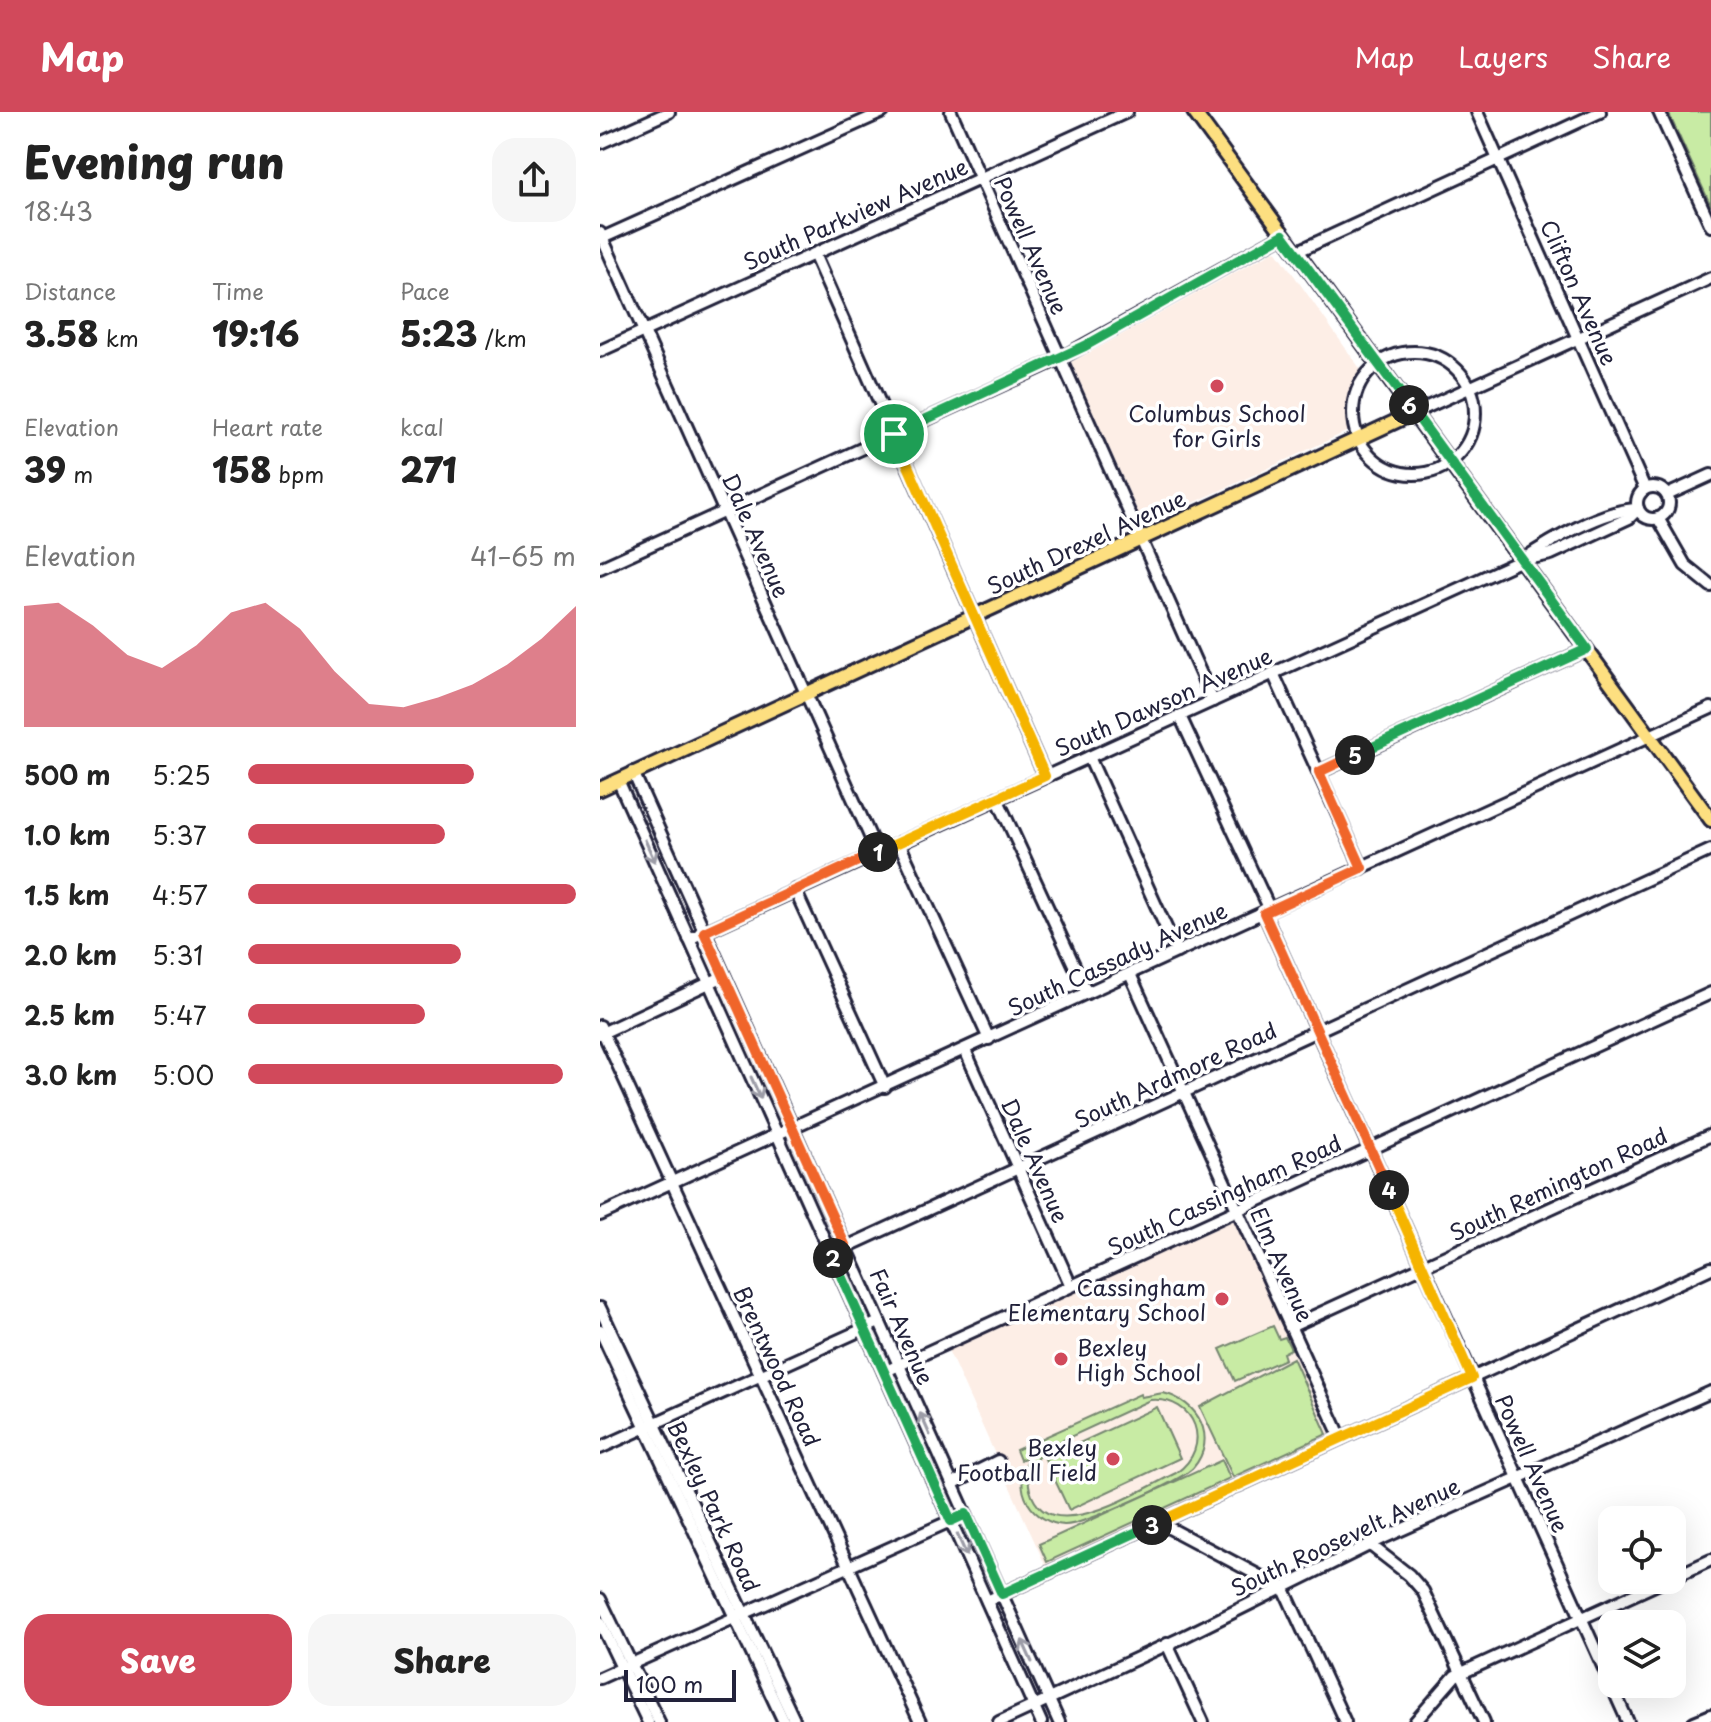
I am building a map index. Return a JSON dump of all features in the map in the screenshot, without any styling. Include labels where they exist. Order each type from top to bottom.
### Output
[{"type":"main road","points":[[1194,112],[1711,820]]},
{"type":"main road","name":"South Drexel Avenue","points":[[600,789],[804,692],[1414,413]]},
{"type":"street","points":[[600,143],[669,112]]},
{"type":"street","points":[[601,237],[883,112]]},
{"type":"street","name":"Powell Avenue","points":[[951,112],[1213,701]]},
{"type":"street","name":"South Parkview Avenue","points":[[600,351],[1127,112]]},
{"type":"street","name":"Clifton Avenue","points":[[1477,112],[1645,489]]},
{"type":"street","points":[[1296,252],[1600,112]]},
{"type":"street","points":[[1659,112],[1711,226]]},
{"type":"street","points":[[600,568],[1061,358],[1283,235]]},
{"type":"street","name":"Dale Avenue","points":[[601,237],[877,852]]},
{"type":"street","points":[[814,254],[1045,776]]},
{"type":"street","points":[[1414,413],[1711,278]]},
{"type":"street","points":[[1403,352],[1430,353],[1454,366],[1470,388],[1475,410],[1473,428],[1465,447],[1450,462],[1427,473],[1392,471],[1373,459],[1358,439],[1353,419],[1354,397],[1362,378],[1378,363],[1403,352]]},
{"type":"street","points":[[1667,495],[1711,475]]},
{"type":"street","points":[[1660,488],[1667,495],[1669,506],[1658,518],[1647,518],[1638,509],[1638,496],[1645,489],[1660,488]]},
{"type":"street","name":"South Dawson Avenue","points":[[689,939],[1522,560],[1551,554],[1629,518],[1638,509]]},
{"type":"street","points":[[1658,518],[1685,565],[1711,586]]},
{"type":"street","points":[[1319,772],[1587,649]]},
{"type":"street","points":[[1273,673],[1362,868]]},
{"type":"street","name":"South Cassady Avenue","points":[[600,1215],[1711,708]]},
{"type":"street","name":"Powell Avenue","points":[[1180,716],[1472,1378],[1628,1722]]},
{"type":"street","points":[[1089,757],[1177,952]]},
{"type":"street","name":"Fair Avenue","points":[[633,772],[1059,1722]]},
{"type":"street","name":"Fair Avenue","points":[[618,780],[1041,1722]]},
{"type":"street","points":[[997,798],[1087,993]]},
{"type":"street","points":[[899,843],[989,1039]]},
{"type":"street","name":"South Ardmore Road","points":[[831,1254],[1711,850]]},
{"type":"street","points":[[795,890],[885,1087]]},
{"type":"street","name":"Elm Avenue","points":[[1130,974],[1341,1438]]},
{"type":"street","points":[[601,1031],[724,976]]},
{"type":"street","name":"South Cassingham Road","points":[[884,1372],[1711,993]]},
{"type":"street","name":"Brentwood Road","points":[[601,1031],[920,1722]]},
{"type":"street","name":"Dale Avenue","points":[[965,1050],[1071,1286]]},
{"type":"street","name":"South Remington Road","points":[[1290,1327],[1711,1135]]},
{"type":"street","points":[[987,1601],[1711,1268]]},
{"type":"street","name":"Bexley Park Road","points":[[600,1308],[784,1722]]},
{"type":"street","points":[[600,1448],[879,1322]]},
{"type":"street","name":"Bexley Park Road","points":[[600,1330],[650,1425]]},
{"type":"street","name":"South Roosevelt Avenue","points":[[999,1722],[1167,1644],[1369,1544],[1711,1392]]},
{"type":"street","points":[[952,1484],[998,1461]]},
{"type":"street","points":[[600,1678],[966,1514]]},
{"type":"street","points":[[1158,1522],[1281,1586],[1345,1722]]},
{"type":"street","points":[[1369,1544],[1417,1582],[1484,1722]]},
{"type":"street","points":[[1686,1572],[1711,1560]]},
{"type":"street","points":[[1415,1722],[1449,1679],[1461,1672],[1635,1594]]},
{"type":"street","points":[[600,1599],[648,1722]]},
{"type":"street","name":"Bexley Park Road","points":[[739,1615],[795,1722]]},
{"type":"street","points":[[600,1622],[659,1722]]},
{"type":"street","points":[[1167,1644],[1203,1722]]},
{"type":"street","points":[[1694,1722],[1711,1715]]},
{"type":"shaded area","name":"Columbus School for Girls","points":[[1276,250],[1361,370],[1348,393],[1345,411],[1348,431],[1144,526],[1071,362]]},
{"type":"shaded area","points":[[1235,1220],[1330,1435],[1046,1567],[948,1350]]},
{"type":"green space","points":[[1668,112],[1711,112],[1711,206]]},
{"type":"green space","points":[[1273,1326],[1279,1339],[1285,1337],[1291,1349],[1283,1353],[1285,1359],[1235,1381],[1220,1349]]},
{"type":"green space","points":[[1293,1358],[1327,1434],[1233,1477],[1200,1407]]},
{"type":"green space","points":[[1163,1393],[1175,1397],[1195,1412],[1204,1433],[1204,1445],[1193,1468],[1151,1492],[1074,1523],[1053,1523],[1034,1511],[1025,1497],[1023,1485],[1023,1473],[1030,1456],[1020,1460],[1016,1450],[1140,1394],[1141,1397]],"holes":[[[1150,1400],[1166,1401],[1188,1414],[1197,1437],[1188,1462],[1176,1473],[1120,1501],[1075,1516],[1055,1516],[1040,1508],[1030,1490],[1029,1477],[1035,1461],[1048,1447]]]},
{"type":"green space","name":"Bexley Football Field","points":[[1157,1407],[1180,1458],[1069,1510],[1045,1459]]},
{"type":"green space","points":[[1222,1460],[1230,1478],[1047,1562],[1039,1544]]},
{"type":"place","name":"Columbus School for Girls","points":[[1217,386]]},
{"type":"place","name":"Cassingham Elementary School","points":[[1222,1299]]},
{"type":"place","name":"Bexley High School","points":[[1061,1359]]},
{"type":"place","name":"Bexley Football Field","points":[[1113,1459]]},
{"type":"route","points":[[1283,235],[1587,649],[1319,772],[1362,868],[1264,913],[1472,1378],[1002,1594],[966,1514],[951,1521],[831,1254],[846,1247],[704,932],[1045,776],[894,434],[1085,346],[1283,235]]}]
